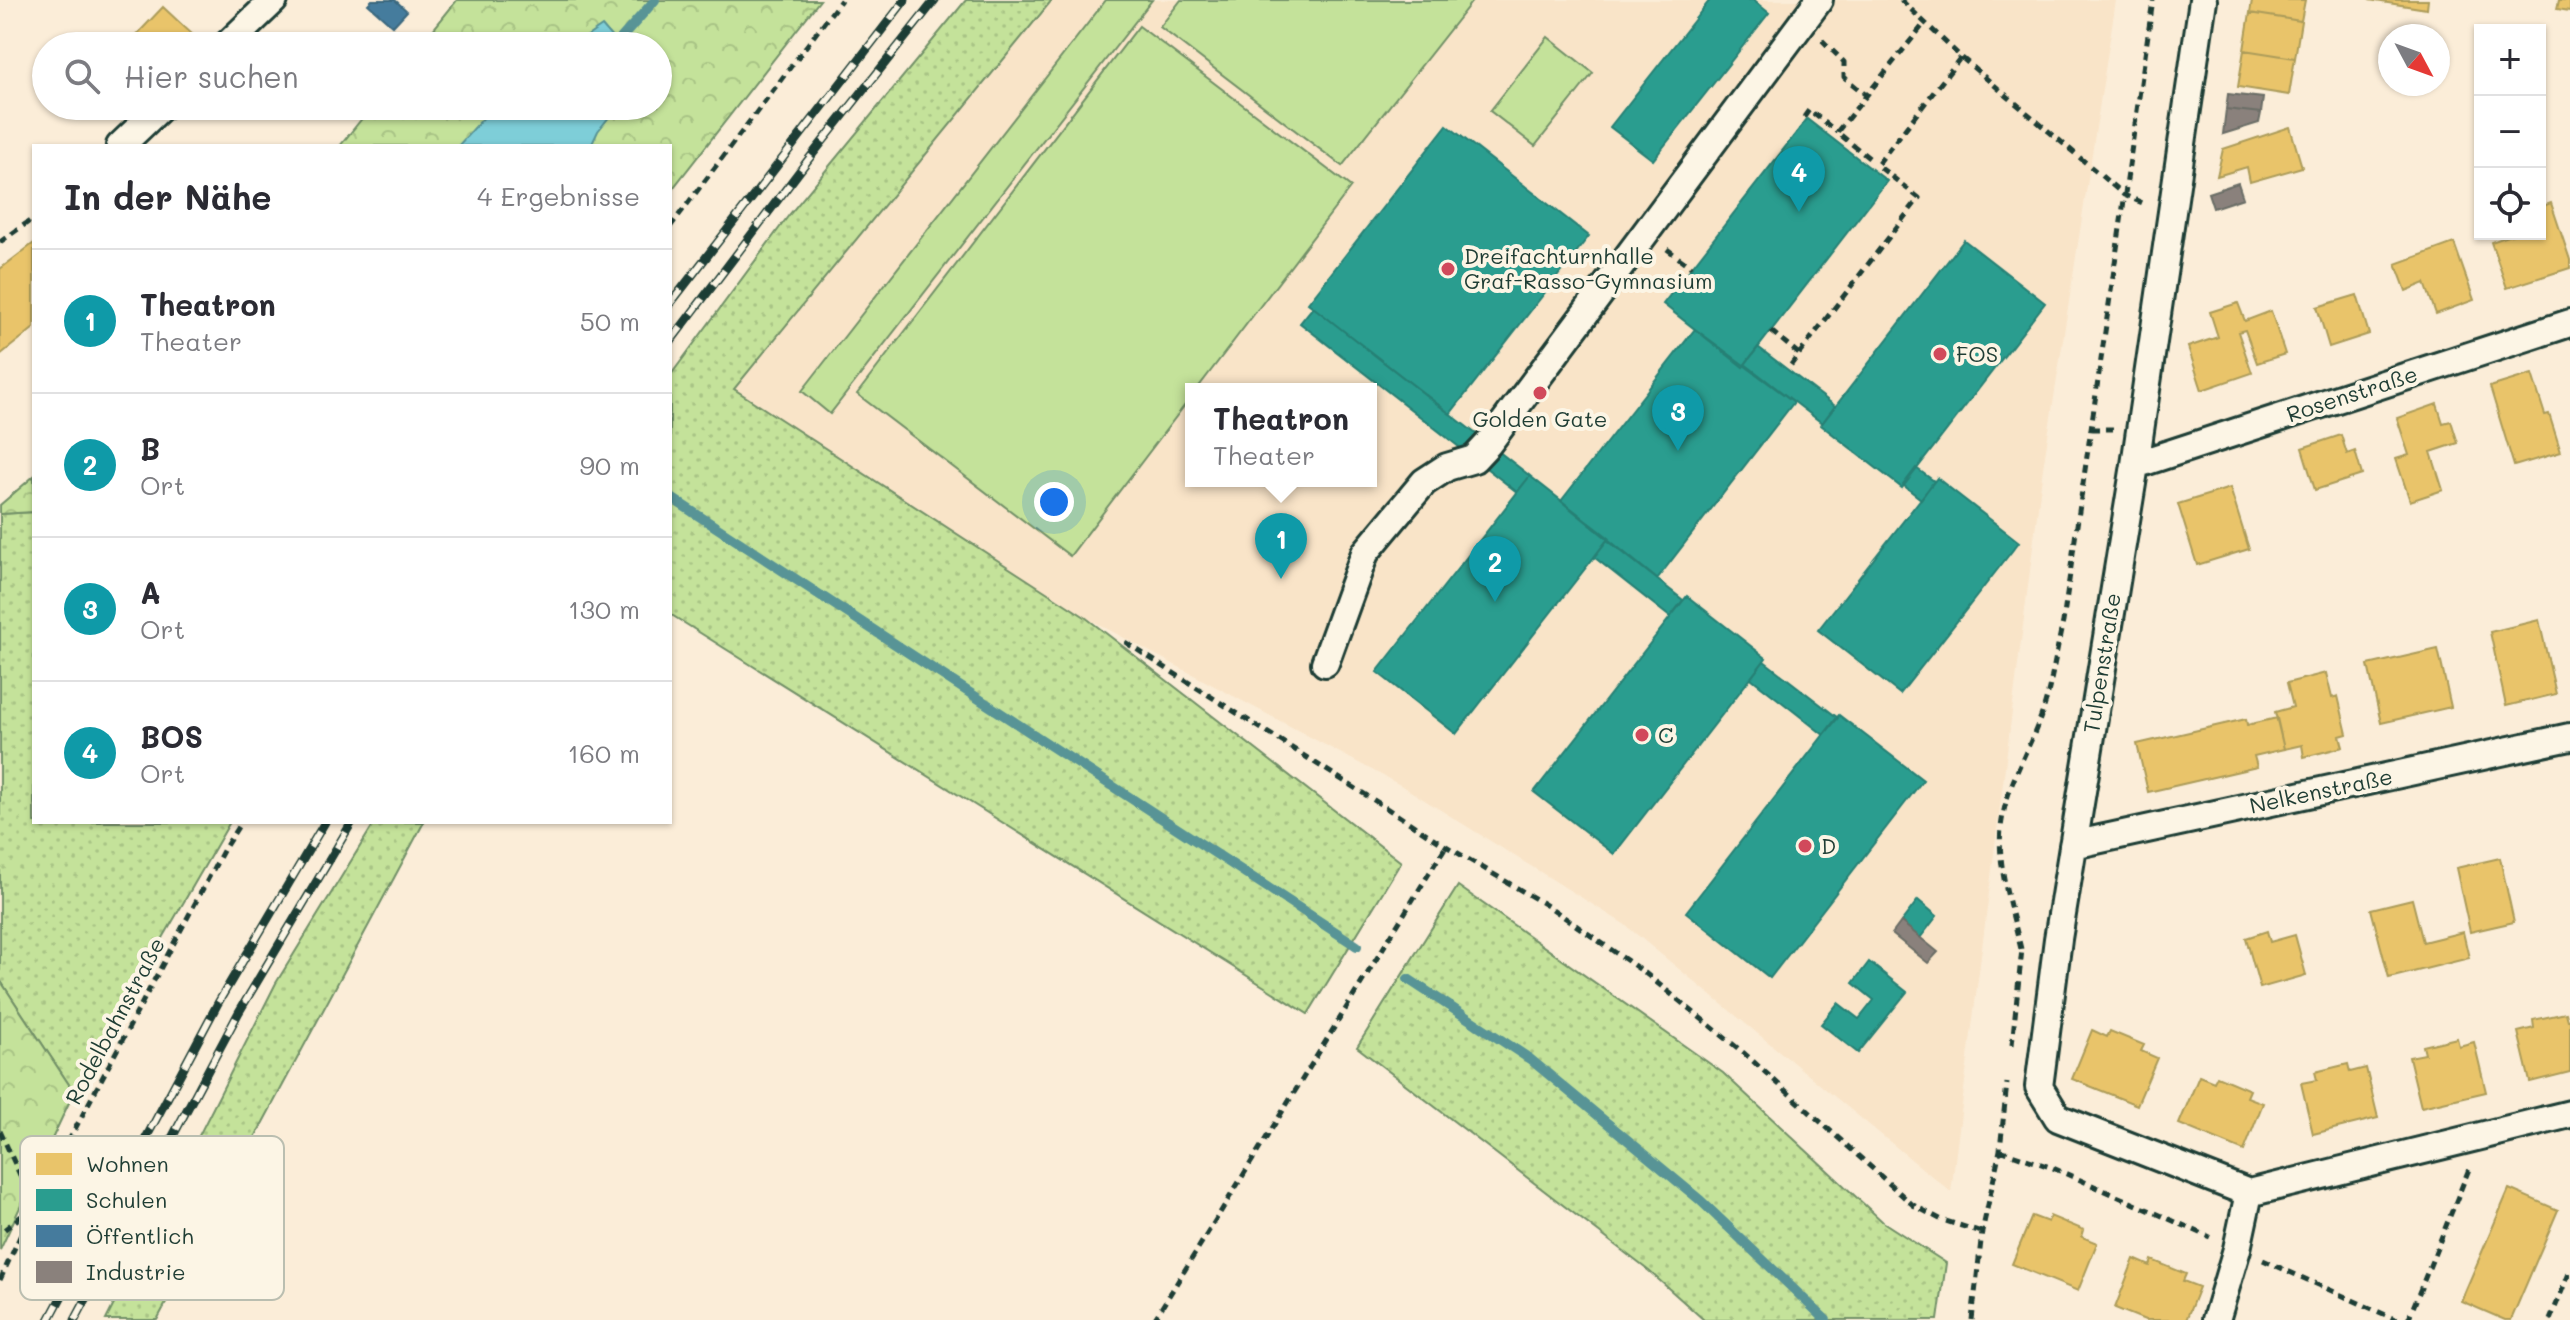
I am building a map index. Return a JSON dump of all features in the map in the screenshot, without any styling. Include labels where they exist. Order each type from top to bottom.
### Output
[{"type":"street","points":[[241,32],[274,0]]},
{"type":"street","points":[[1325,663],[1365,553],[1424,482],[1447,467],[1474,459],[1488,444],[1819,0]]},
{"type":"street","name":"Tulpenstraße","points":[[2203,0],[2135,465],[2058,939],[2039,1087],[2058,1118],[2249,1193]]},
{"type":"street","points":[[122,144],[147,120]]},
{"type":"street","name":"Rosenstraße","points":[[2135,465],[2570,323]]},
{"type":"street","name":"Nelkenstraße","points":[[2073,845],[2570,737]]},
{"type":"street","points":[[2216,1320],[2237,1249],[2249,1193],[2570,1114]]},
{"type":"path","points":[[672,224],[841,0]]},
{"type":"path","points":[[1901,0],[1961,57],[2124,195],[2172,217]]},
{"type":"path","points":[[2010,1057],[2021,949],[2001,866],[2001,830],[2015,773],[2040,721],[2063,622],[2153,0]]},
{"type":"path","points":[[1803,21],[1844,62],[1844,77],[1866,95]]},
{"type":"path","points":[[1837,132],[1924,24]]},
{"type":"path","points":[[1788,369],[1919,198],[1877,165],[1961,57]]},
{"type":"path","points":[[1804,117],[1809,110],[1869,158]]},
{"type":"path","points":[[0,242],[32,219]]},
{"type":"path","points":[[1771,331],[1799,354]]},
{"type":"path","points":[[1125,642],[1446,846],[1551,908],[1645,973],[1745,1054],[1913,1205],[1942,1220],[1982,1232]]},
{"type":"path","name":"Rodelbahnstraße","points":[[71,1136],[240,824]]},
{"type":"path","points":[[1154,1320],[1446,846]]},
{"type":"path","points":[[2021,949],[2058,939]]},
{"type":"path","points":[[1972,1320],[1982,1232],[2000,1150],[2009,1072]]},
{"type":"path","points":[[0,1131],[20,1175]]},
{"type":"path","points":[[2408,1320],[2483,1136]]},
{"type":"path","points":[[2000,1150],[2092,1184],[2397,1320]]},
{"type":"path","points":[[0,1233],[20,1217]]},
{"type":"path","name":"Rodelbahnstraße","points":[[0,1280],[20,1236]]},
{"type":"path","points":[[2550,1320],[2570,1271]]},
{"type":"shaded area","points":[[1052,0],[2116,0],[2043,468],[1951,1192],[1624,924],[1402,786],[1085,617],[734,389]]},
{"type":"green space","points":[[457,0],[820,0],[672,189],[672,144],[342,144],[361,120],[672,120],[672,32],[431,32]]},
{"type":"green space","points":[[966,0],[1052,0],[734,389],[1085,617],[1401,862],[1308,1014],[672,615],[672,373],[789,215]]},
{"type":"green space","points":[[1106,0],[1152,0],[830,414],[802,391]]},
{"type":"green space","points":[[1181,0],[1473,0],[1342,166],[1160,27]]},
{"type":"green space","points":[[1139,26],[1351,187],[1202,383],[1185,383],[1185,405],[1070,556],[857,394]]},
{"type":"green space","points":[[1548,37],[1593,73],[1535,146],[1490,111]]},
{"type":"green space","points":[[32,478],[32,512],[0,514],[0,505]]},
{"type":"green space","points":[[32,512],[32,824],[229,824],[74,1092],[0,980],[0,514]]},
{"type":"green space","points":[[374,824],[423,824],[256,1136],[199,1136],[276,983]]},
{"type":"green space","points":[[1458,886],[1723,1073],[1883,1222],[1946,1263],[1938,1320],[1704,1320],[1649,1271],[1357,1047]]},
{"type":"green space","points":[[0,980],[74,1092],[53,1136],[20,1136],[20,1207],[0,1250]]},
{"type":"green space","points":[[116,1300],[168,1300],[157,1320],[106,1320]]},
{"type":"water","points":[[602,26],[607,32],[593,32]]},
{"type":"water","points":[[481,120],[607,120],[592,144],[460,144]]},
{"type":"building: Wohnen","points":[[2252,0],[2305,0],[2301,21],[2250,13]]},
{"type":"building: Wohnen","points":[[2369,0],[2428,0],[2427,9]]},
{"type":"building: Wohnen","points":[[2559,0],[2570,0],[2570,11],[2557,9]]},
{"type":"building: Wohnen","points":[[163,7],[190,32],[139,32]]},
{"type":"building: Wohnen","points":[[2250,13],[2301,21],[2295,58],[2244,50]]},
{"type":"building: Wohnen","points":[[2244,50],[2295,58],[2289,95],[2238,87]]},
{"type":"building: Wohnen","points":[[2290,127],[2302,167],[2250,182],[2247,167],[2217,176],[2223,149]]},
{"type":"building: Wohnen","points":[[2551,203],[2570,268],[2507,288],[2491,242],[2546,240],[2546,205]]},
{"type":"building: Wohnen","points":[[2454,243],[2474,300],[2436,314],[2425,283],[2406,291],[2396,264]]},
{"type":"building: Wohnen","points":[[32,245],[32,330],[0,355],[0,269]]},
{"type":"building: Wohnen","points":[[2357,295],[2369,334],[2329,347],[2317,307]]},
{"type":"building: Wohnen","points":[[2238,303],[2245,321],[2271,311],[2285,354],[2257,363],[2245,330],[2238,332],[2252,373],[2202,390],[2188,347],[2218,337],[2210,312]]},
{"type":"building: Wohnen","points":[[2532,374],[2561,452],[2514,466],[2490,387]]},
{"type":"building: Wohnen","points":[[2437,404],[2443,423],[2451,421],[2458,443],[2431,452],[2443,490],[2410,501],[2396,459],[2409,455],[2397,418]]},
{"type":"building: Wohnen","points":[[2341,435],[2347,454],[2355,451],[2362,475],[2315,490],[2302,448]]},
{"type":"building: Wohnen","points":[[2230,488],[2249,549],[2197,565],[2178,504]]},
{"type":"building: Wohnen","points":[[2539,620],[2556,694],[2506,706],[2490,632]]},
{"type":"building: Wohnen","points":[[2438,649],[2451,707],[2381,723],[2368,665]]},
{"type":"building: Wohnen","points":[[2326,673],[2332,698],[2338,696],[2347,734],[2340,736],[2343,747],[2304,757],[2302,745],[2284,749],[2275,712],[2293,707],[2287,683]]},
{"type":"building: Wohnen","points":[[2277,718],[2284,749],[2254,756],[2257,767],[2148,792],[2137,744],[2246,719],[2247,725]]},
{"type":"building: Wohnen","points":[[2500,858],[2514,922],[2470,932],[2456,868]]},
{"type":"building: Wohnen","points":[[2412,899],[2423,942],[2463,932],[2469,958],[2389,978],[2371,909]]},
{"type":"building: Wohnen","points":[[2267,931],[2270,942],[2295,935],[2306,975],[2260,988],[2246,938]]},
{"type":"building: Wohnen","points":[[2566,1013],[2570,1020],[2570,1072],[2530,1082],[2518,1032],[2534,1028],[2533,1020]]},
{"type":"building: Wohnen","points":[[2092,1030],[2107,1037],[2110,1031],[2144,1045],[2141,1051],[2157,1058],[2137,1105],[2072,1079]]},
{"type":"building: Wohnen","points":[[2457,1038],[2459,1046],[2474,1042],[2486,1092],[2421,1107],[2409,1057],[2425,1054],[2423,1046]]},
{"type":"building: Wohnen","points":[[2348,1064],[2350,1072],[2366,1068],[2378,1118],[2313,1134],[2301,1083],[2317,1080],[2315,1072]]},
{"type":"building: Wohnen","points":[[2199,1076],[2214,1082],[2217,1076],[2250,1090],[2247,1097],[2263,1103],[2244,1151],[2179,1124]]},
{"type":"building: Wohnen","points":[[2509,1189],[2558,1210],[2511,1320],[2505,1320],[2461,1301]]},
{"type":"building: Wohnen","points":[[2032,1216],[2048,1222],[2050,1216],[2084,1230],[2082,1237],[2097,1243],[2078,1291],[2012,1264]]},
{"type":"building: Wohnen","points":[[2134,1259],[2150,1266],[2152,1260],[2186,1274],[2183,1281],[2199,1287],[2186,1320],[2145,1320],[2115,1308]]},
{"type":"building: Schulen","points":[[1710,0],[1753,0],[1769,13],[1653,160],[1610,127]]},
{"type":"building: Schulen","points":[[1807,119],[1887,181],[1743,367],[1663,304]]},
{"type":"building: Schulen","name":"Dreifachturnhalle Graf-Rasso-Gymnasium","points":[[1447,125],[1589,236],[1450,414],[1308,303]]},
{"type":"building: Schulen","name":"FOS","points":[[1964,240],[2045,303],[1902,488],[1821,425]]},
{"type":"building: Schulen","points":[[1313,307],[1530,476],[1517,492],[1300,323]]},
{"type":"building: Schulen","points":[[1695,329],[1794,402],[1657,579],[1561,501]]},
{"type":"building: Schulen","points":[[1758,347],[1835,406],[1822,423],[1745,364]]},
{"type":"building: Schulen","points":[[1916,468],[1934,481],[1921,499],[1903,485]]},
{"type":"building: Schulen","points":[[1530,476],[1609,538],[1456,734],[1377,672]]},
{"type":"building: Schulen","points":[[1937,478],[2019,542],[1900,694],[1818,630]]},
{"type":"building: Schulen","points":[[1607,540],[1683,600],[1670,617],[1594,557]]},
{"type":"building: Schulen","name":"C","points":[[1687,596],[1766,658],[1614,854],[1534,792]]},
{"type":"building: Schulen","points":[[1764,661],[1838,718],[1824,735],[1751,678]]},
{"type":"building: Schulen","name":"D","points":[[1839,715],[1923,780],[1770,978],[1686,912]]},
{"type":"building: Schulen","points":[[1918,900],[1937,916],[1920,938],[1901,922]]},
{"type":"building: Schulen","points":[[1869,962],[1907,992],[1858,1053],[1821,1024],[1838,1003],[1859,1019],[1874,1000],[1853,983]]},
{"type":"building: Öffentlich","points":[[372,0],[395,0],[407,11],[393,26],[368,4]]},
{"type":"building: Industrie","points":[[2228,94],[2263,98],[2261,113],[2226,109]]},
{"type":"building: Industrie","points":[[2226,109],[2261,113],[2259,123],[2223,134]]},
{"type":"building: Industrie","points":[[2238,183],[2243,198],[2213,208],[2208,193]]},
{"type":"building: Industrie","points":[[1901,922],[1938,952],[1928,963],[1892,934]]},
{"type":"waterway","points":[[627,32],[655,0]]},
{"type":"waterway","points":[[672,498],[1357,946]]},
{"type":"waterway","points":[[1408,979],[1530,1059],[1700,1200],[1826,1320]]},
{"type":"railway","points":[[672,301],[905,0]]},
{"type":"railway","points":[[672,339],[935,0]]},
{"type":"railway","points":[[147,1136],[218,1003],[324,824]]},
{"type":"railway","points":[[173,1136],[239,1012],[351,824]]},
{"type":"railway","points":[[49,1320],[60,1300]]},
{"type":"railway","points":[[75,1320],[86,1300]]},
{"type":"place","name":"BOS","points":[[1799,212]]},
{"type":"place","name":"Dreifachturnhalle Graf-Rasso-Gymnasium","points":[[1448,269]]},
{"type":"place","name":"FOS","points":[[1940,354]]},
{"type":"place","name":"Golden Gate","points":[[1540,393]]},
{"type":"place","name":"A","points":[[1678,451]]},
{"type":"place","name":"Theatron","points":[[1281,579]]},
{"type":"place","name":"B","points":[[1495,602]]},
{"type":"place","name":"C","points":[[1642,735]]},
{"type":"place","name":"D","points":[[1805,846]]}]
